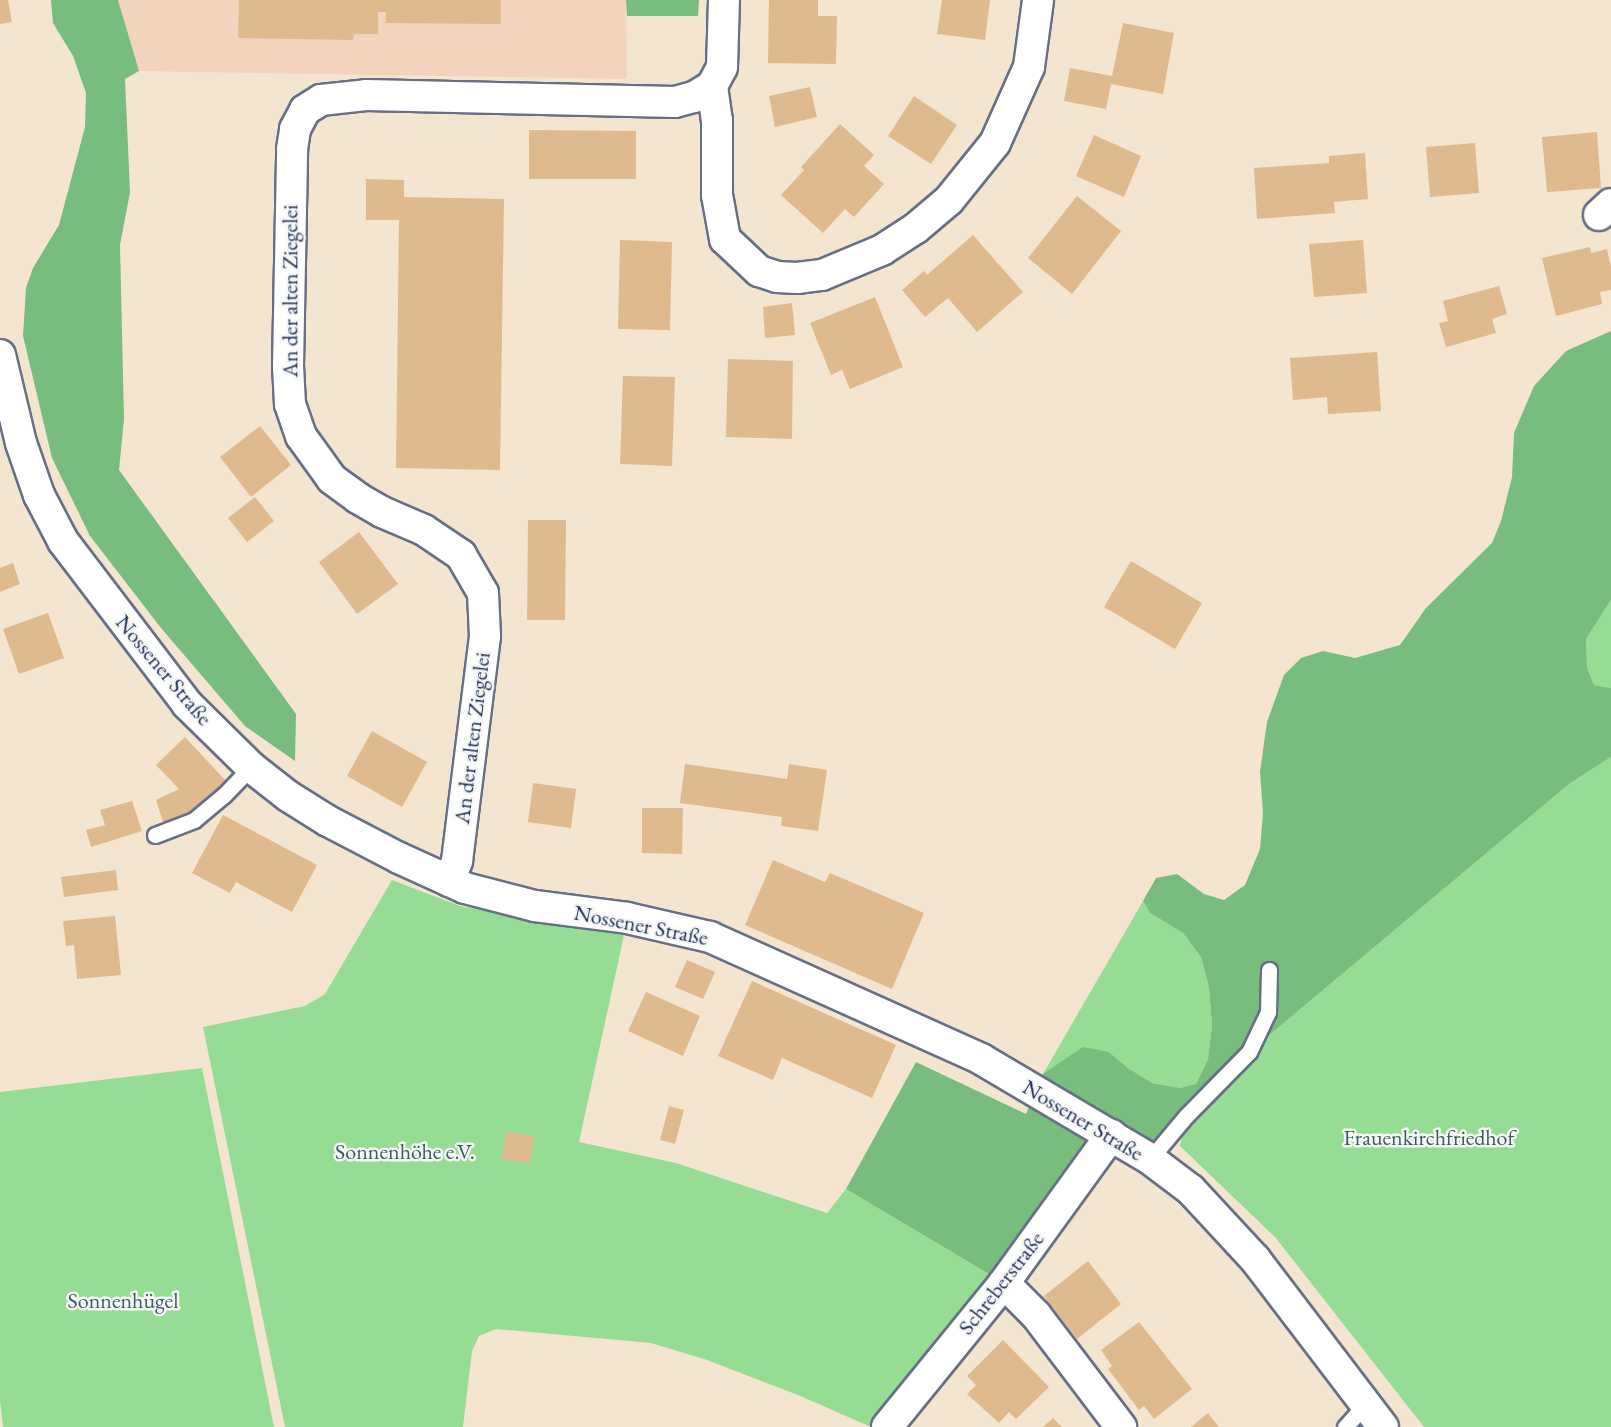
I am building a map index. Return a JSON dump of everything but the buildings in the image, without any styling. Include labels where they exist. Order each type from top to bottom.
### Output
[{"type":"street","points":[[724,0],[722,67],[712,86],[717,120],[717,195],[725,239],[759,271],[777,277],[797,278],[822,274],[882,250],[916,228],[949,200],[995,143],[1029,67],[1038,0]]},
{"type":"street","name":"An der alten Ziegelei","points":[[449,882],[457,861],[485,636],[483,593],[461,555],[442,540],[382,512],[332,479],[301,436],[290,404],[288,355],[292,149],[295,129],[305,110],[321,100],[343,97],[504,97],[675,102],[694,97],[712,86]]},
{"type":"street","name":"Nossener Straße","points":[[0,355],[21,443],[39,495],[63,541],[186,704],[251,767],[288,796],[328,821],[449,882],[535,906],[627,918],[710,937],[981,1059],[1150,1159],[1191,1190],[1255,1259],[1364,1420]]},
{"type":"street","name":"Schreberstraße","points":[[887,1427],[1004,1283],[1110,1135]]},
{"type":"street","points":[[1004,1283],[1036,1314],[1121,1427]]},
{"type":"lane","points":[[155,835],[194,820],[224,795],[251,767]]},
{"type":"lane","points":[[1150,1159],[1186,1116],[1249,1052],[1268,1011],[1269,970]]},
{"type":"shaded area","points":[[118,0],[626,0],[627,79],[139,71]]},
{"type":"green space","points":[[51,0],[118,0],[139,71],[125,79],[130,192],[120,245],[124,419],[119,470],[296,714],[295,761],[245,726],[161,628],[90,536],[52,458],[23,336],[26,288],[33,268],[59,225],[85,127],[86,93],[73,56],[53,23]]},
{"type":"green space","points":[[626,0],[699,0],[698,16],[627,16]]},
{"type":"green space","points":[[1611,331],[1611,600],[1586,639],[1587,667],[1594,685],[1611,688],[1611,757],[1569,784],[1249,1052],[1150,1159],[1111,1136],[1004,1283],[846,1189],[916,1062],[1026,1114],[1043,1074],[1083,1047],[1109,1052],[1128,1068],[1152,1083],[1180,1088],[1196,1084],[1208,1059],[1212,1025],[1209,988],[1201,957],[1183,933],[1150,913],[1143,901],[1156,878],[1177,874],[1204,894],[1224,900],[1245,885],[1260,849],[1263,813],[1260,772],[1267,722],[1284,675],[1301,658],[1323,651],[1355,658],[1400,645],[1426,608],[1492,543],[1501,521],[1512,477],[1514,433],[1534,386],[1566,351]]},
{"type":"green space","points":[[1611,600],[1611,688],[1594,685],[1587,667],[1586,639]]},
{"type":"green space","name":"Frauenkirchfriedhof","points":[[1611,757],[1611,1427],[1424,1427],[1275,1237],[1180,1146],[1186,1116],[1249,1052],[1569,784]]},
{"type":"green space","name":"Sonnenhöhe e.V.","points":[[392,880],[460,906],[624,935],[579,1142],[676,1163],[827,1213],[846,1189],[1004,1283],[887,1427],[871,1427],[798,1395],[707,1360],[651,1343],[496,1329],[479,1336],[472,1351],[463,1427],[285,1427],[203,1027],[305,1006],[325,994]]},
{"type":"green space","points":[[1143,901],[1150,913],[1183,933],[1201,957],[1209,988],[1212,1025],[1208,1059],[1196,1084],[1180,1088],[1152,1083],[1128,1068],[1109,1052],[1043,1074]]},
{"type":"green space","name":"Sonnenhügel","points":[[202,1068],[274,1427],[3,1427],[0,1401],[0,1092]]}]
